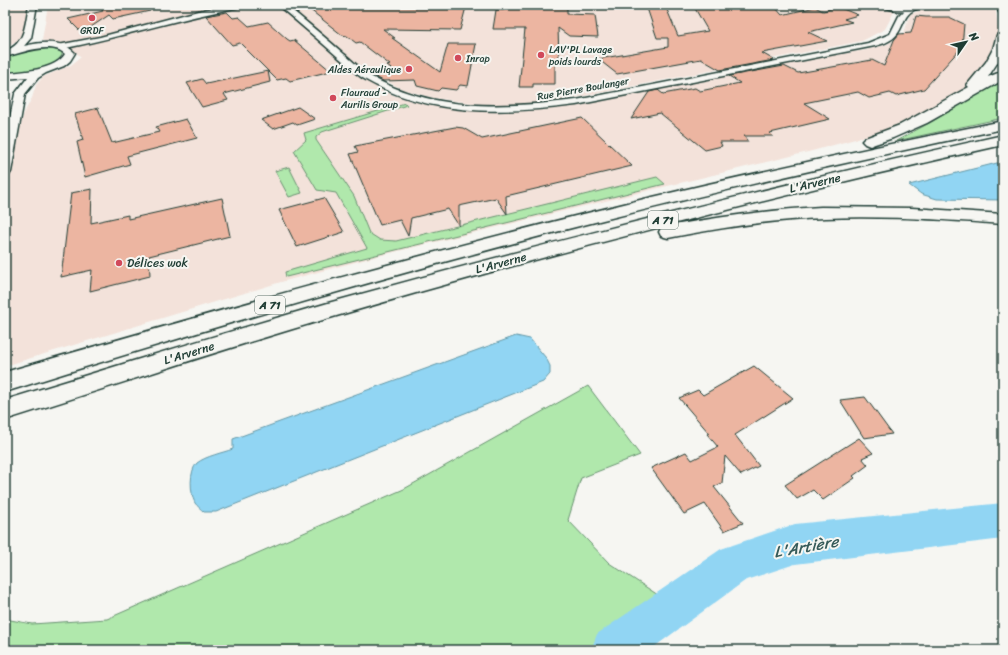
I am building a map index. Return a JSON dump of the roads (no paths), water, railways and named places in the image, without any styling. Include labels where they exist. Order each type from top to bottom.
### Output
[{"type":"main road","points":[[1002,5],[1003,10]]},
{"type":"main road","points":[[965,94],[991,67],[997,55],[1003,35]]},
{"type":"main road","points":[[751,179],[799,159],[876,139],[906,128],[949,105],[965,94],[1003,75]]},
{"type":"main road","name":"L'Arverne","points":[[5,382],[386,272],[587,219],[751,179],[1003,125]]},
{"type":"main road","name":"L'Arverne","points":[[5,410],[326,311],[586,240],[703,210],[1003,140]]},
{"type":"main road","points":[[326,311],[458,286],[669,232],[761,217],[820,213],[884,213],[1003,219]]},
{"type":"street","points":[[9,52],[27,38],[33,5]]},
{"type":"street","points":[[41,5],[36,40],[44,46]]},
{"type":"street","points":[[9,52],[44,46],[61,47],[101,39],[159,22],[241,5]]},
{"type":"street","name":"Rue Pierre Boulanger","points":[[282,5],[368,78],[379,84],[401,93],[429,101],[447,105],[488,109],[549,106],[859,48],[876,43],[893,35],[897,30],[900,18],[916,7]]},
{"type":"street","points":[[880,5],[888,7],[935,5]]},
{"type":"street","points":[[888,7],[900,18]]},
{"type":"street","points":[[5,172],[20,94],[34,76],[63,62],[70,56],[101,39]]},
{"type":"street","points":[[61,47],[69,51],[70,56]]},
{"type":"street","points":[[6,76],[44,70]]},
{"type":"street","points":[[6,76],[14,83],[20,94]]},
{"type":"water","points":[[997,163],[1003,164],[1003,200],[937,199],[921,194],[909,185]]},
{"type":"water","points":[[516,336],[530,339],[546,358],[550,366],[550,374],[543,382],[216,512],[204,512],[195,503],[192,494],[191,482],[194,467],[205,458],[233,449],[233,439]]},
{"type":"waterway","name":"L'Artière","points":[[613,650],[735,563],[795,544],[1003,521]]},
{"type":"place","name":"GRDF","points":[[92,18]]},
{"type":"place","name":"LAV'PL Lavage poids lourds","points":[[541,55]]},
{"type":"place","name":"Inrap","points":[[458,58]]},
{"type":"place","name":"Aldes Aéraulique","points":[[409,69]]},
{"type":"place","name":"Flauraud - Aurilis Group","points":[[333,98]]},
{"type":"place","name":"Délices wok","points":[[119,263]]}]
